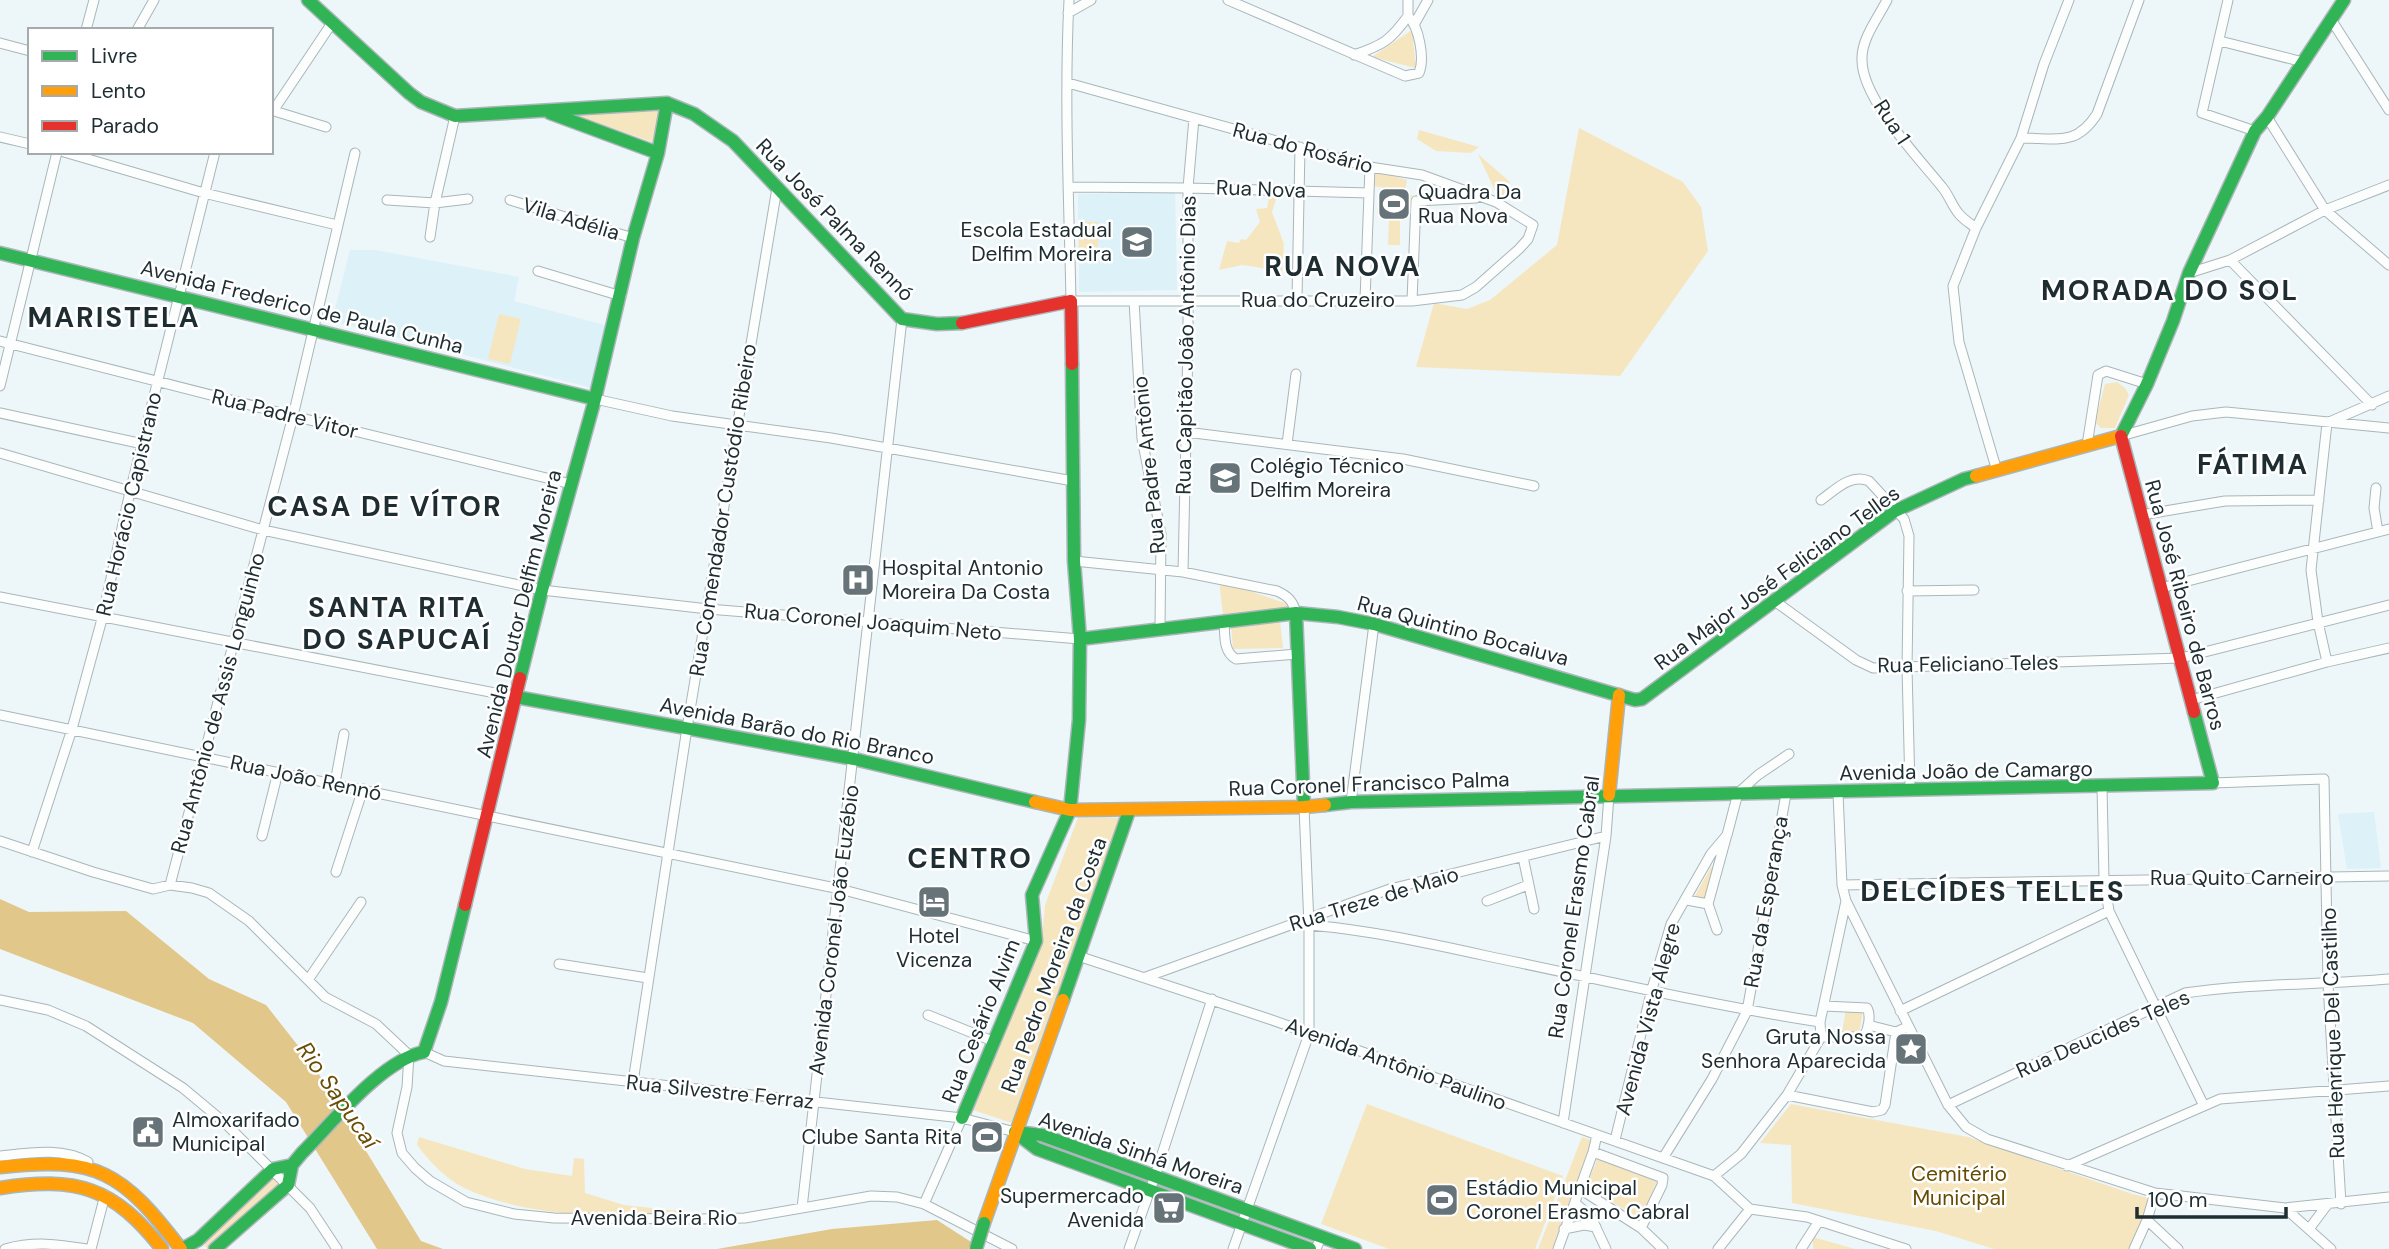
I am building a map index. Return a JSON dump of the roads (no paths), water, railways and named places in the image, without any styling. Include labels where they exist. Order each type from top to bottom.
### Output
[{"type":"main road","points":[[309,0],[421,102],[455,116],[667,103]]},
{"type":"main road","points":[[2121,436],[2147,384],[2189,273],[2255,131],[2344,0]]},
{"type":"main road","name":"Avenida Doutor Delfim Moreira","points":[[424,1052],[441,1002],[542,590],[595,399],[633,238],[658,153],[667,103]]},
{"type":"main road","name":"Rua José Palma Rennó","points":[[667,103],[687,109],[733,141],[902,319],[955,324],[1071,301]]},
{"type":"main road","points":[[546,112],[658,153]]},
{"type":"main road","name":"Avenida Frederico de Paula Cunha","points":[[0,253],[595,399]]},
{"type":"main road","name":"Rua Cesário Alvim","points":[[962,1118],[1036,941],[1032,895],[1070,810],[1079,720],[1080,639],[1074,561],[1071,301]]},
{"type":"main road","name":"Rua Major José Feliciano Telles","points":[[1619,695],[1635,700],[1647,696],[1895,511],[1950,484],[2121,436]]},
{"type":"main road","name":"Rua José Ribeiro de Barros","points":[[2121,436],[2213,783]]},
{"type":"main road","points":[[1296,613],[1304,807]]},
{"type":"main road","name":"Rua Quintino Bocaiuva","points":[[1080,639],[1296,613],[1338,617],[1374,624],[1619,695]]},
{"type":"main road","name":"Rua Coronel Erasmo Cabral","points":[[1609,796],[1619,695]]},
{"type":"main road","name":"Avenida Barão do Rio Branco","points":[[516,697],[854,760],[1070,810],[1129,811]]},
{"type":"main road","name":"Avenida João de Camargo","points":[[1609,796],[2213,783]]},
{"type":"main road","name":"Rua Coronel Francisco Palma","points":[[1129,811],[1609,796]]},
{"type":"main road","name":"Rua Pedro Moreira da Costa","points":[[976,1249],[1129,811]]},
{"type":"main road","points":[[215,1249],[288,1185],[292,1165],[302,1153],[383,1072],[409,1055],[424,1052]]},
{"type":"main road","name":"Avenida Sinhá Moreira","points":[[1016,1132],[1042,1135],[1246,1209],[1319,1243],[1355,1249]]},
{"type":"main road","name":"Avenida Sinhá Moreira","points":[[1016,1132],[1037,1149],[1310,1249]]},
{"type":"main road","points":[[0,1167],[49,1162],[71,1163],[107,1175],[124,1184],[142,1200],[182,1249],[198,1240],[273,1169],[292,1165]]},
{"type":"main road","points":[[0,1188],[37,1182],[63,1182],[105,1195],[126,1208],[147,1227],[162,1249]]},
{"type":"street","points":[[87,28],[94,0]]},
{"type":"street","points":[[138,28],[155,0]]},
{"type":"street","points":[[1069,0],[1068,187],[1071,301]]},
{"type":"street","points":[[1068,13],[1091,0]]},
{"type":"street","points":[[1228,0],[1405,76],[1419,73],[1422,65],[1408,0]]},
{"type":"street","points":[[1354,55],[1383,45],[1411,20],[1428,0]]},
{"type":"street","name":"Rua 1","points":[[1887,0],[1861,55],[1867,82],[1893,128],[1945,191],[1959,215],[1976,228]]},
{"type":"street","points":[[1997,471],[1959,342],[1953,286],[1976,228],[2021,138],[2044,64],[2069,0]]},
{"type":"street","points":[[2021,138],[2071,139],[2085,130],[2097,114],[2138,0]]},
{"type":"street","points":[[2228,0],[2203,113],[2255,131]]},
{"type":"street","points":[[2332,21],[2389,110]]},
{"type":"street","points":[[273,110],[332,23]]},
{"type":"street","points":[[2220,41],[2303,62]]},
{"type":"street","points":[[0,43],[28,50]]},
{"type":"street","name":"Rua do Rosário","points":[[1068,83],[1370,167],[1422,175],[1496,202],[1533,225]]},
{"type":"street","points":[[273,111],[326,127]]},
{"type":"street","points":[[430,237],[455,116]]},
{"type":"street","points":[[2267,117],[2325,210],[2389,265]]},
{"type":"street","name":"Rua Capitão João Antônio Dias","points":[[1184,572],[1188,188],[1194,118]]},
{"type":"street","points":[[0,137],[28,144]]},
{"type":"street","points":[[1297,299],[1297,190],[1300,147]]},
{"type":"street","name":"Rua Antônio de Assis Longuinho","points":[[170,886],[293,416],[355,153]]},
{"type":"street","points":[[0,386],[57,154]]},
{"type":"street","points":[[71,154],[204,193],[337,225]]},
{"type":"street","name":"Rua Horácio Capistrano","points":[[33,852],[72,729],[102,619],[130,492],[214,154]]},
{"type":"street","points":[[1365,300],[1370,167]]},
{"type":"street","points":[[2189,273],[2230,260],[2325,210],[2389,185]]},
{"type":"street","name":"Rua Nova","points":[[1068,187],[1369,193]]},
{"type":"street","name":"Rua Comendador Custódio Ribeiro","points":[[633,1082],[777,188]]},
{"type":"street","points":[[1412,301],[1416,201],[1479,198]]},
{"type":"street","points":[[387,200],[435,203],[468,200]]},
{"type":"street","name":"Vila Adélia","points":[[510,200],[633,238]]},
{"type":"street","name":"Rua do Cruzeiro","points":[[1071,301],[1412,301],[1462,295],[1476,287],[1519,249],[1528,239],[1533,225]]},
{"type":"street","points":[[2230,260],[2372,405]]},
{"type":"street","points":[[538,271],[621,296]]},
{"type":"street","name":"Rua Padre Antônio","points":[[1134,301],[1142,439],[1161,534],[1160,629]]},
{"type":"street","name":"Avenida Coronel João Euzébio","points":[[802,1208],[902,319]]},
{"type":"street","name":"Rua Padre Vitor","points":[[0,341],[571,484]]},
{"type":"street","points":[[2087,445],[2098,375],[2106,371],[2147,384]]},
{"type":"street","points":[[1287,444],[1296,374]]},
{"type":"street","points":[[2327,423],[2389,396]]},
{"type":"street","points":[[595,399],[671,416],[831,438],[1073,481]]},
{"type":"street","points":[[2121,436],[2211,413],[2226,412],[2389,428]]},
{"type":"street","points":[[0,413],[143,444]]},
{"type":"street","points":[[2327,423],[2311,570],[2327,662]]},
{"type":"street","points":[[1186,432],[1404,459],[1534,486]]},
{"type":"street","name":"Rua Coronel Joaquim Neto","points":[[0,453],[263,530],[542,590],[708,609],[1080,639]]},
{"type":"street","points":[[1821,500],[1849,481],[1861,477],[1869,481],[1904,519],[1909,536],[1907,668],[1910,788]]},
{"type":"street","points":[[2376,488],[2375,514],[2378,532]]},
{"type":"street","points":[[2141,515],[2225,501],[2319,500]]},
{"type":"street","points":[[2161,588],[2389,528]]},
{"type":"street","points":[[1074,561],[1184,572],[1277,591],[1286,595],[1293,603],[1296,613]]},
{"type":"street","points":[[1907,591],[1974,590]]},
{"type":"street","points":[[0,597],[102,619],[516,697]]},
{"type":"street","name":"Rua Feliciano Teles","points":[[1776,602],[1856,660],[1872,668],[2180,658],[2389,605]]},
{"type":"street","points":[[1224,621],[1226,649],[1231,657],[1236,659],[1297,654]]},
{"type":"street","points":[[1352,802],[1374,624]]},
{"type":"street","points":[[2191,700],[2327,662],[2389,648]]},
{"type":"street","name":"Rua João Rennó","points":[[0,715],[839,889],[1036,941]]},
{"type":"street","points":[[335,783],[345,734]]},
{"type":"street","points":[[1738,793],[1758,775],[1789,754]]},
{"type":"street","points":[[262,836],[278,772]]},
{"type":"street","name":"Avenida João de Camargo","points":[[2213,783],[2324,779]]},
{"type":"street","name":"Rua Henrique Del Castilho","points":[[2324,779],[2328,984],[2341,1204]]},
{"type":"street","points":[[2102,787],[2104,879],[2109,911],[2204,1106]]},
{"type":"street","points":[[336,872],[363,789]]},
{"type":"street","name":"Avenida Vista Alegre","points":[[1717,930],[1708,904],[1738,793]]},
{"type":"street","points":[[1838,793],[1842,885],[1846,901],[1948,1105],[1974,1133],[2067,1166],[2155,1192],[2285,1208],[2389,1197]]},
{"type":"street","name":"Rua da Esperança","points":[[1663,1158],[1712,1079],[1747,1011],[1786,794]]},
{"type":"street","name":"Rua Coronel Erasmo Cabral","points":[[1563,1123],[1606,836],[1609,796]]},
{"type":"street","points":[[1233,1249],[1308,1034],[1309,921],[1304,807]]},
{"type":"street","name":"Avenida Vista Alegre","points":[[1615,1140],[1671,924],[1711,854],[1727,835]]},
{"type":"street","name":"Rua Treze de Maio","points":[[1146,977],[1309,921],[1390,889],[1606,836]]},
{"type":"street","points":[[0,841],[153,888],[170,886],[209,893],[249,921],[325,997],[376,1024],[409,1055]]},
{"type":"street","points":[[1523,857],[1534,909]]},
{"type":"street","name":"Rua Quito Carneiro","points":[[1842,885],[2389,876]]},
{"type":"street","points":[[1487,901],[1528,885]]},
{"type":"street","name":"Avenida Vista Alegre","points":[[1687,900],[1708,904]]},
{"type":"street","points":[[1846,901],[1821,1022],[1821,1037],[1787,1095],[1741,1154],[1714,1176],[1750,1209],[1807,1217],[1906,1249]]},
{"type":"street","points":[[308,980],[360,902]]},
{"type":"street","points":[[1900,1011],[2109,911]]},
{"type":"street","points":[[1309,921],[1652,989],[1747,1011],[1821,1022]]},
{"type":"street","name":"Avenida Antônio Paulino","points":[[1078,956],[1212,999],[1714,1176]]},
{"type":"street","points":[[559,964],[648,978]]},
{"type":"street","name":"Rua Deucides Teles","points":[[1948,1105],[2185,993],[2210,989],[2389,979]]},
{"type":"street","points":[[1129,1249],[1212,999]]},
{"type":"street","points":[[0,1000],[48,1010],[86,1026],[183,1088],[273,1169],[310,1208],[337,1249]]},
{"type":"street","points":[[1821,1037],[1862,1037],[1867,1033],[1868,1025],[1867,1007],[1824,1006]]},
{"type":"street","points":[[928,1015],[995,1042]]},
{"type":"street","points":[[1868,1025],[1896,1032],[1907,1027]]},
{"type":"street","points":[[1787,1095],[1873,1112],[1882,1110],[1896,1032]]},
{"type":"street","name":"Rua Silvestre Ferraz","points":[[424,1052],[444,1061],[962,1118],[1016,1132]]},
{"type":"street","name":"Avenida Beira Rio","points":[[409,1055],[407,1087],[397,1133],[402,1153],[430,1181],[466,1202],[514,1214],[554,1218],[745,1218],[871,1196],[897,1197],[925,1205],[1012,1249]]},
{"type":"street","points":[[2067,1166],[2220,1099],[2389,1086]]},
{"type":"street","name":"Rua Cesário Alvim","points":[[925,1205],[962,1118]]},
{"type":"street","points":[[1558,1249],[1597,1135]]},
{"type":"street","points":[[1593,1152],[1663,1178],[1641,1228]]},
{"type":"street","points":[[0,1156],[66,1154],[85,1160],[107,1175]]},
{"type":"street","points":[[1580,1189],[1641,1228],[1663,1249]]},
{"type":"street","points":[[2134,1249],[2147,1220],[2155,1192]]},
{"type":"street","points":[[5,1249],[30,1242],[50,1242],[89,1249],[105,1195]]},
{"type":"street","points":[[1575,1203],[1585,1210],[1606,1249]]},
{"type":"street","points":[[2309,1229],[2327,1205]]},
{"type":"street","points":[[2285,1208],[2330,1249]]},
{"type":"street","points":[[1718,1249],[1750,1209]]},
{"type":"street","points":[[2147,1220],[2178,1249]]},
{"type":"street","points":[[1802,1249],[1819,1221]]},
{"type":"street","points":[[1564,1229],[1584,1225],[1596,1227]]},
{"type":"place","name":"Quadra Da Rua Nova","points":[[1394,204]]},
{"type":"place","name":"Escola Estadual Delfim Moreira","points":[[1137,242]]},
{"type":"place","name":"Colégio Técnico Delfim Moreira","points":[[1225,478]]},
{"type":"place","name":"Hospital Antonio Moreira Da Costa","points":[[858,580]]},
{"type":"place","name":"Hotel Vicenza","points":[[934,902]]},
{"type":"place","name":"Gruta Nossa Senhora Aparecida","points":[[1911,1049]]},
{"type":"place","name":"Almoxarifado Municipal","points":[[148,1132]]},
{"type":"place","name":"Clube Santa Rita","points":[[987,1137]]},
{"type":"place","name":"Estádio Municipal Coronel Erasmo Cabral","points":[[1442,1200]]},
{"type":"place","name":"Supermercado Avenida","points":[[1169,1208]]},
{"type":"district","name":"RUA NOVA","points":[[1343,266]]},
{"type":"district","name":"MORADA DO SOL","points":[[2170,290]]},
{"type":"district","name":"MARISTELA","points":[[114,317]]},
{"type":"district","name":"FÁTIMA","points":[[2253,464]]},
{"type":"district","name":"CASA DE VÍTOR","points":[[385,506]]},
{"type":"district","name":"SANTA RITA DO SAPUCAÍ","points":[[397,623]]},
{"type":"district","name":"CENTRO","points":[[970,858]]},
{"type":"district","name":"DELCÍDES TELLES","points":[[1993,891]]},
{"type":"water label","name":"Rio Sapucaí","points":[[338,1095]]},
{"type":"park label","name":"Cemitério Municipal","points":[[1959,1186]]}]
